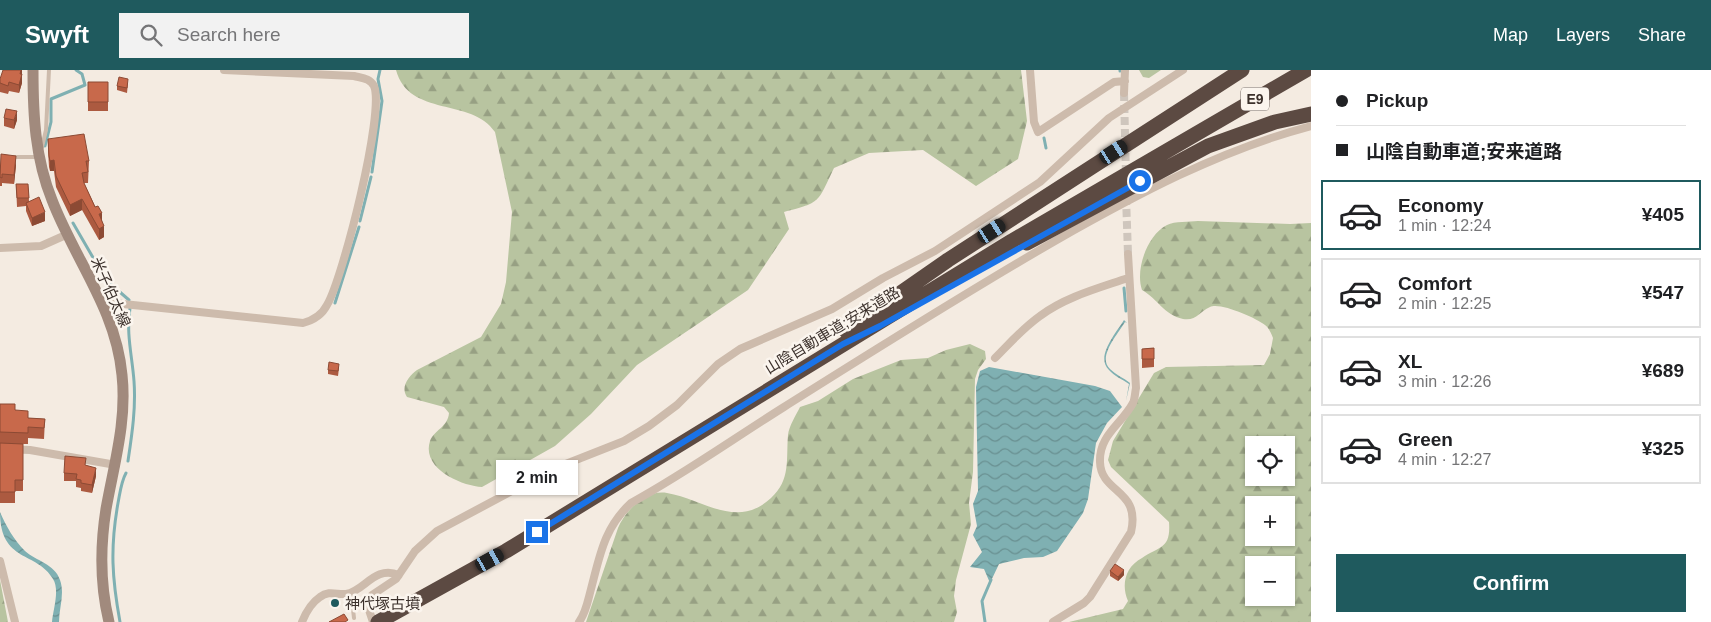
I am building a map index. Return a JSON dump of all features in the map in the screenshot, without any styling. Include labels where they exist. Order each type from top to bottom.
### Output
[{"type":"highway","points":[[754,398],[948,260],[1242,70]]},
{"type":"highway","name":"山陰自動車道;安来道路","points":[[378,622],[564,516],[1028,231],[1306,70]]},
{"type":"highway","points":[[843,344],[880,326],[1106,199],[1208,146],[1275,122],[1311,114]]},
{"type":"main road","name":"米子伯太線","points":[[33,70],[35,128],[39,157],[49,194],[104,305],[115,335],[122,375],[123,410],[116,464],[106,510],[101,559],[109,622]]},
{"type":"street","points":[[104,305],[114,303],[303,323],[320,314],[327,306],[335,287],[364,180],[376,108],[373,84],[369,80],[354,76],[224,70]]},
{"type":"street","points":[[1030,70],[1034,122],[1038,132],[1114,82],[1125,81]]},
{"type":"street","points":[[1124,92],[1125,70]]},
{"type":"street","points":[[373,622],[369,610],[372,595],[399,576],[415,551],[437,531],[553,469],[624,441],[649,426],[677,404],[718,364],[740,349],[832,309],[883,278],[934,251],[1040,182],[1109,118],[1183,70]]},
{"type":"street","points":[[579,622],[589,600],[604,539],[616,517],[631,503],[985,282],[1089,222],[1150,190],[1238,149],[1277,135],[1311,126]]},
{"type":"street","points":[[0,248],[42,246],[68,234]]},
{"type":"street","points":[[1053,622],[1090,597],[1131,532],[1134,522],[1131,505],[1105,477],[1100,466],[1102,445],[1107,434],[1133,402],[1136,388],[1128,254]]},
{"type":"street","points":[[995,358],[1017,335],[1041,315],[1062,303],[1128,278]]},
{"type":"street","points":[[0,449],[30,450],[116,464]]},
{"type":"street","points":[[0,561],[15,622]]},
{"type":"street","points":[[302,622],[311,605],[322,595],[332,592],[343,594],[351,592],[380,575],[394,573],[399,576]]},
{"type":"lane","points":[[4,156],[39,157],[46,130],[49,70]]},
{"type":"lane","points":[[351,592],[354,618]]},
{"type":"green space","points":[[396,70],[1021,70],[1027,121],[1018,159],[976,186],[923,150],[869,153],[834,168],[821,195],[817,199],[805,206],[784,212],[789,229],[748,290],[637,365],[591,414],[555,446],[482,487],[454,479],[437,468],[429,451],[430,441],[444,425],[449,413],[444,407],[407,397],[404,389],[408,379],[417,370],[481,337],[501,304],[506,282],[512,212],[495,132],[485,121],[472,114],[427,101],[414,95],[403,85]]},
{"type":"green space","points":[[1139,70],[1161,70],[1149,78],[1143,77]]},
{"type":"green space","points":[[1178,222],[1311,223],[1311,622],[1069,622],[1123,609],[1128,601],[1125,583],[1128,571],[1136,562],[1163,546],[1168,537],[1169,522],[1111,467],[1108,460],[1113,441],[1154,373],[1166,367],[1264,365],[1270,354],[1273,338],[1269,329],[1254,319],[1229,309],[1215,306],[1206,309],[1192,319],[1183,319],[1171,314],[1142,290],[1140,273],[1148,245],[1160,230],[1167,225]]},
{"type":"green space","points":[[970,344],[985,351],[986,359],[978,370],[975,379],[973,472],[969,503],[971,524],[956,580],[954,596],[957,612],[954,622],[586,622],[621,521],[637,503],[651,494],[667,493],[720,510],[733,512],[745,512],[758,507],[771,498],[782,484],[786,469],[788,435],[800,407],[818,401],[853,379],[901,360],[928,358],[946,350]]},
{"type":"green space","points":[[0,580],[8,622],[0,622]]},
{"type":"water","points":[[1124,320],[1127,323],[1125,322],[1114,339],[1106,358],[1110,369],[1130,383],[1126,401],[1129,384],[1111,372],[1105,365],[1104,359],[1108,345]]},
{"type":"water","points":[[989,367],[1095,386],[1110,391],[1122,407],[1107,423],[1096,443],[1088,499],[1083,513],[1057,551],[1043,557],[1024,558],[999,564],[990,583],[984,569],[970,567],[982,552],[973,535],[977,526],[973,504],[978,491],[976,387],[980,371]]},
{"type":"water","points":[[0,512],[21,547],[50,566],[58,575],[62,590],[59,622],[52,622],[56,594],[53,579],[46,570],[13,548],[6,540]]},
{"type":"building","points":[[3,70],[21,70],[20,74],[22,74],[19,85],[9,82],[8,86],[0,83]]},
{"type":"building","points":[[119,77],[128,79],[127,88],[117,86]]},
{"type":"building","points":[[88,82],[108,82],[108,102],[88,102]]},
{"type":"building","points":[[6,109],[17,111],[14,120],[4,118]]},
{"type":"building","points":[[84,134],[89,161],[86,161],[88,172],[82,173],[84,183],[95,207],[98,206],[102,213],[99,214],[104,226],[99,229],[82,199],[70,205],[56,176],[54,160],[50,161],[49,156],[48,139]]},
{"type":"building","points":[[1,154],[16,156],[14,175],[2,174],[2,178],[0,177]]},
{"type":"building","points":[[16,184],[28,184],[29,198],[17,198]]},
{"type":"building","points":[[39,197],[45,212],[32,218],[26,203]]},
{"type":"building","points":[[1154,348],[1154,359],[1142,359],[1142,349]]},
{"type":"building","points":[[329,362],[339,364],[338,371],[328,370]]},
{"type":"building","points":[[0,404],[15,404],[15,410],[28,411],[28,418],[45,419],[44,428],[28,427],[28,433],[0,432]]},
{"type":"building","points":[[0,443],[23,444],[23,480],[15,480],[15,492],[0,492]]},
{"type":"building","points":[[65,456],[86,458],[85,465],[96,468],[92,485],[81,483],[81,480],[76,479],[77,474],[64,473]]},
{"type":"building","points":[[1115,564],[1124,570],[1118,577],[1110,571]]},
{"type":"building","points":[[344,614],[348,620],[345,622],[329,622]]},
{"type":"waterway","points":[[45,146],[51,122],[51,99],[85,85],[82,74],[76,70]]},
{"type":"waterway","points":[[372,172],[382,101],[378,79],[380,70]]},
{"type":"waterway","points":[[1044,138],[1046,148]]},
{"type":"waterway","points":[[360,221],[371,177]]},
{"type":"waterway","points":[[73,223],[106,280],[129,300]]},
{"type":"waterway","points":[[335,303],[359,227]]},
{"type":"waterway","points":[[1124,288],[1126,311]]},
{"type":"waterway","points":[[128,461],[134,401],[134,381],[129,336],[130,308]]},
{"type":"waterway","points":[[120,622],[115,591],[113,549],[115,519],[126,473]]},
{"type":"waterway","points":[[985,622],[982,601],[991,580]]},
{"type":"tunnel","points":[[1124,93],[1126,176]]},
{"type":"tunnel","points":[[1126,197],[1128,254]]},
{"type":"place","name":"神代塚古墳","points":[[335,603]]},
{"type":"route","points":[[537,532],[630,477],[843,344],[880,326],[1140,181]]}]
